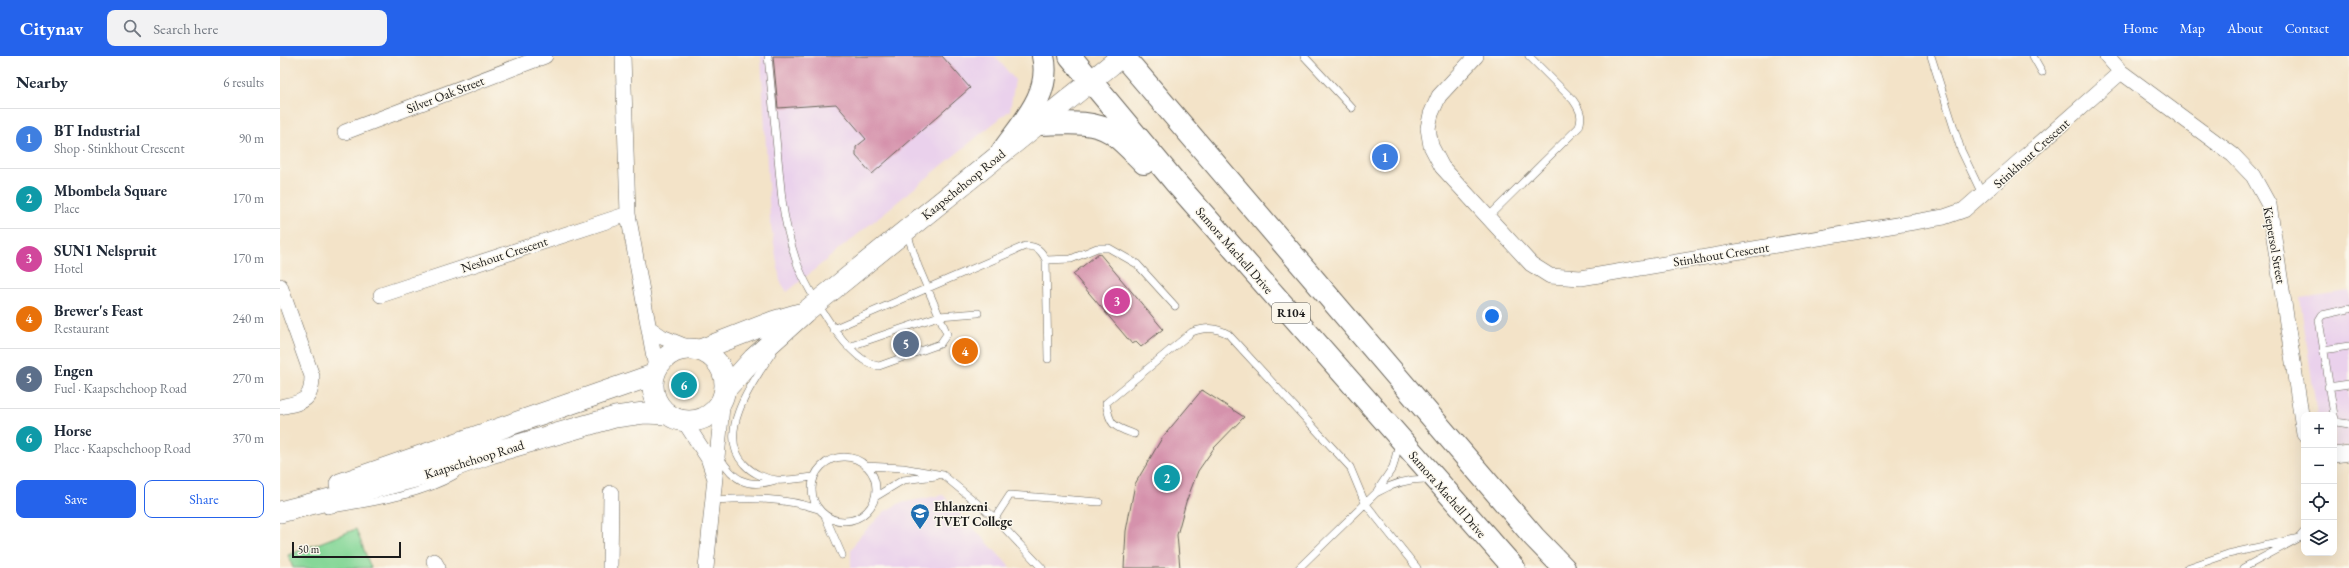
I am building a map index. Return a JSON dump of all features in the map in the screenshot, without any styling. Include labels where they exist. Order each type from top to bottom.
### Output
[{"type":"main road","points":[[1002,152],[1040,98],[1044,83],[1043,56]]},
{"type":"main road","name":"Samora Machell Drive","points":[[1070,56],[1176,182],[1247,262],[1434,480],[1514,568]]},
{"type":"main road","name":"Kaapschehoop Road","points":[[724,394],[752,359],[805,313],[1122,56]]},
{"type":"main road","name":"R104","points":[[1122,56],[1534,537],[1564,568]]},
{"type":"main road","points":[[1037,124],[1085,124],[1100,127],[1111,132],[1247,262]]},
{"type":"main road","points":[[694,349],[709,355],[720,366],[725,380],[724,394],[717,408],[708,416],[696,420],[676,418],[660,407],[654,397],[652,386],[655,371],[666,356],[681,349],[694,349],[775,321],[805,313]]},
{"type":"main road","name":"Kaapschehoop Road","points":[[280,503],[655,371]]},
{"type":"main road","name":"Kaapschehoop Road","points":[[280,512],[446,469],[491,453],[615,417],[644,413],[676,418]]},
{"type":"street","name":"Silver Oak Street","points":[[345,132],[546,56]]},
{"type":"street","points":[[623,56],[628,214],[649,328],[655,371]]},
{"type":"street","name":"Stinkhout Crescent","points":[[1476,56],[1440,96],[1430,114],[1428,128],[1431,146],[1442,167],[1531,264],[1550,276],[1581,278],[1944,217],[1964,210],[1983,196],[2121,72]]},
{"type":"street","name":"Kiepersol Street","points":[[2107,56],[2121,72],[2233,155],[2253,176],[2269,205],[2301,414]]},
{"type":"street","name":"Neshout Crescent","points":[[381,295],[628,214]]},
{"type":"street","points":[[280,286],[312,376],[312,385],[305,401],[280,407]]},
{"type":"street","points":[[649,328],[662,337],[694,349]]},
{"type":"street","points":[[706,568],[724,394]]},
{"type":"street","points":[[676,418],[708,458],[715,478]]},
{"type":"street","points":[[2337,455],[2349,453]]},
{"type":"street","points":[[610,568],[611,493]]},
{"type":"lane","points":[[768,56],[774,130],[786,222],[797,264],[805,313],[744,398],[733,431],[735,447],[739,459],[749,470],[760,476],[777,480]]},
{"type":"lane","points":[[1304,56],[1352,108]]},
{"type":"lane","points":[[1488,218],[1579,127],[1582,118],[1579,108],[1573,100],[1529,56]]},
{"type":"lane","points":[[1931,56],[1961,150],[1983,196]]},
{"type":"lane","points":[[2033,56],[2042,72]]},
{"type":"lane","points":[[805,313],[833,328],[854,354],[874,366],[879,366],[940,344],[946,334],[906,231]]},
{"type":"lane","points":[[833,328],[1025,246],[1036,248],[1041,251],[1046,260],[1048,359]]},
{"type":"lane","points":[[1046,260],[1071,259],[1097,248],[1109,248],[1137,264],[1175,306]]},
{"type":"lane","points":[[2333,412],[2328,387],[2320,317],[2327,313],[2349,309]]},
{"type":"lane","points":[[848,347],[939,316],[978,313]]},
{"type":"lane","points":[[1134,434],[1114,426],[1109,420],[1106,403],[1192,332],[1202,328],[1216,328],[1228,334],[1350,467],[1365,503],[1417,568]]},
{"type":"lane","points":[[2323,350],[2349,346]]},
{"type":"lane","points":[[2328,387],[2349,384]]},
{"type":"lane","points":[[2337,422],[2349,424]]},
{"type":"lane","points":[[1376,493],[1393,467],[1400,439]]},
{"type":"lane","points":[[280,516],[358,505],[443,482],[491,453]]},
{"type":"lane","points":[[718,454],[735,477],[744,482],[758,484],[777,480],[814,477]]},
{"type":"lane","points":[[875,497],[874,480],[866,466],[858,461],[841,457],[824,464],[814,477],[811,488],[813,499],[818,509],[825,516],[834,520],[852,521],[866,512],[875,497],[903,480],[943,475]]},
{"type":"lane","points":[[866,466],[902,468],[943,475],[995,518],[1042,568]]},
{"type":"lane","points":[[1299,568],[1376,493],[1391,484],[1420,478],[1434,480]]},
{"type":"lane","points":[[995,518],[1010,494],[1099,502]]},
{"type":"lane","points":[[713,500],[764,497],[796,501],[818,509]]},
{"type":"lane","points":[[825,516],[842,555]]},
{"type":"lane","points":[[2187,568],[2228,554],[2301,535]]},
{"type":"lane","points":[[2244,568],[2301,536]]},
{"type":"shaded area","points":[[761,56],[995,56],[1015,80],[1010,110],[787,292],[780,281],[770,219]]},
{"type":"shaded area","points":[[2349,291],[2349,446],[2337,448],[2337,412],[2317,412],[2300,298]]},
{"type":"shaded area","name":"Ehlanzeni TVET College","points":[[943,495],[1011,568],[851,568],[851,550],[860,536],[885,511],[900,503]]},
{"type":"green space","points":[[356,529],[371,568],[293,568],[288,555]]},
{"type":"building","points":[[773,56],[942,56],[970,88],[872,174],[856,156],[856,147],[866,139],[836,104],[778,108]]},
{"type":"building","points":[[1099,253],[1163,329],[1141,347],[1136,342],[1132,344],[1073,274]]},
{"type":"building","points":[[1202,390],[1244,417],[1214,448],[1198,471],[1186,502],[1177,535],[1180,568],[1124,568],[1126,531],[1135,484],[1162,438]]},
{"type":"place","name":"BT Industrial","points":[[1385,157]]},
{"type":"place","name":"SUN1 Nelspruit","points":[[1117,301]]},
{"type":"place","name":"Engen","points":[[906,344]]},
{"type":"place","name":"Brewer's Feast","points":[[965,351]]},
{"type":"place","name":"Horse","points":[[684,385]]},
{"type":"place","name":"Mbombela Square","points":[[1167,478]]},
{"type":"place","name":"Ehlanzeni TVET College","points":[[920,530]]}]
